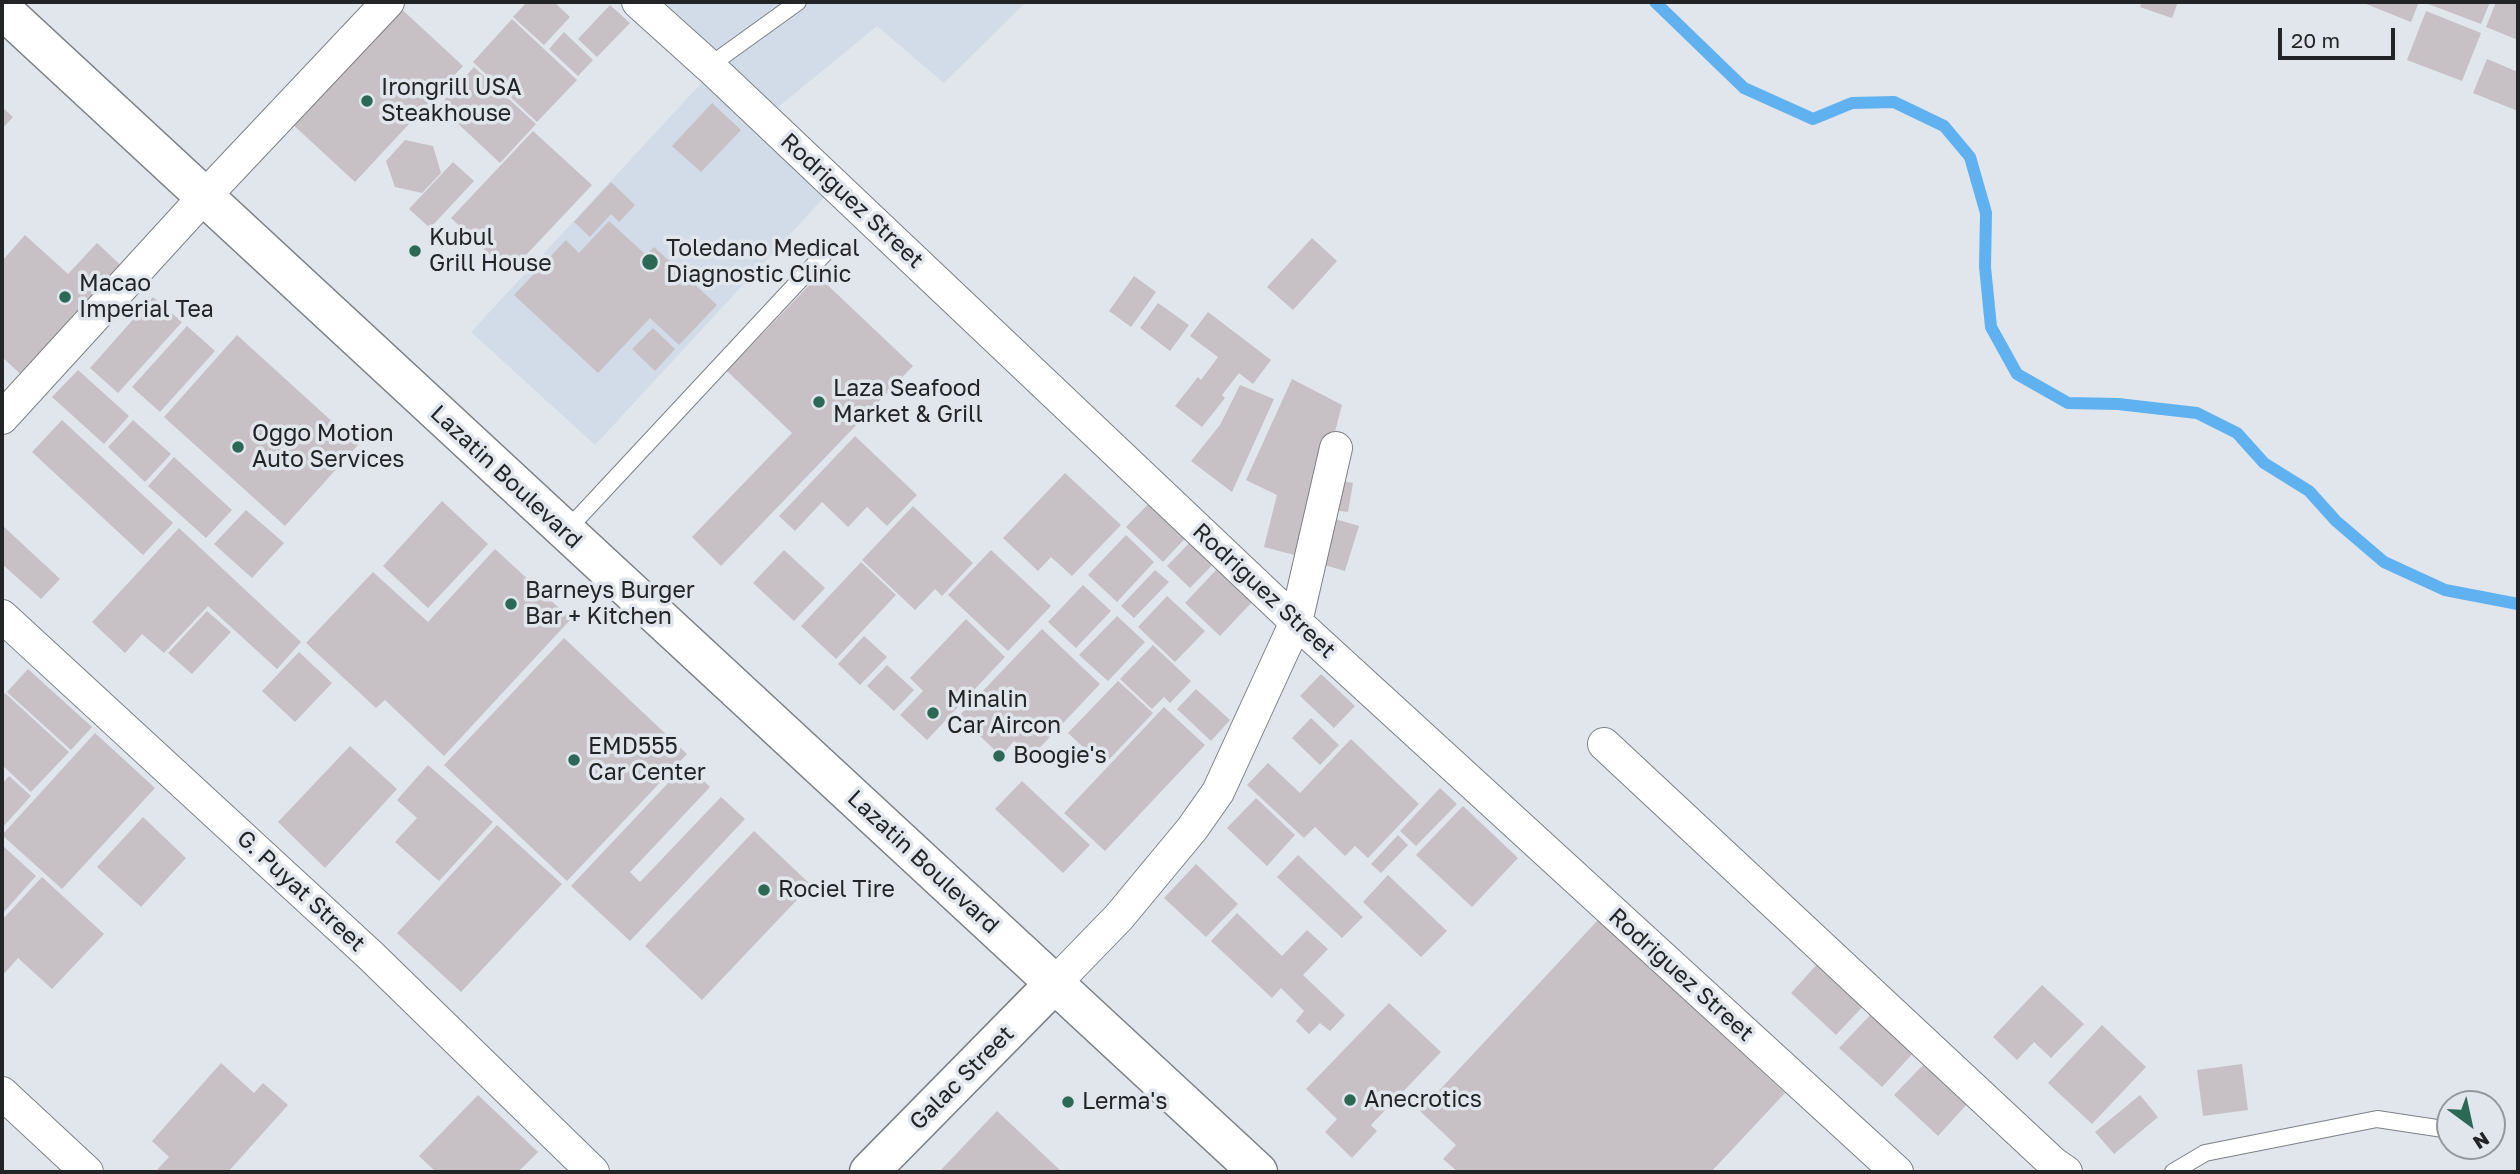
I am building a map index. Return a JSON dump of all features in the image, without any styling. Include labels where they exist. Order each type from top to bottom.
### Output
[{"type":"main road","name":"Lazatin Boulevard","points":[[2,9],[1258,1172]]},
{"type":"main road","name":"Galac Street","points":[[869,1172],[1054,984]]},
{"type":"street","points":[[2,418],[204,197],[388,2]]},
{"type":"street","name":"Rodriguez Street","points":[[638,2],[709,66],[1296,622],[1897,1172]]},
{"type":"street","points":[[1054,984],[1119,917],[1192,829],[1218,792],[1296,622],[1336,448]]},
{"type":"street","name":"G. Puyat Street","points":[[2,616],[370,955],[593,1172]]},
{"type":"street","points":[[1604,744],[2053,1163],[2066,1172]]},
{"type":"street","points":[[2,1093],[87,1172]]},
{"type":"lane","points":[[709,66],[798,2]]},
{"type":"lane","points":[[565,532],[825,253]]},
{"type":"lane","points":[[2173,1172],[2205,1153],[2377,1119],[2436,1128]]},
{"type":"shaded area","points":[[664,2],[1026,2],[944,83],[877,26],[777,108]]},
{"type":"shaded area","name":"Toledano Medical Diagnostic Clinic","points":[[706,78],[829,192],[595,445],[471,332]]},
{"type":"building","points":[[527,2],[554,2],[570,17],[544,45],[513,17]]},
{"type":"building","points":[[2142,2],[2178,2],[2172,18],[2140,7]]},
{"type":"building","points":[[2361,2],[2419,2],[2411,22]]},
{"type":"building","points":[[2423,2],[2490,2],[2481,24]]},
{"type":"building","points":[[2496,2],[2518,2],[2518,40],[2486,27]]},
{"type":"building","points":[[396,4],[463,66],[355,182],[288,120]]},
{"type":"building","points":[[610,5],[630,23],[597,57],[578,39]]},
{"type":"building","points":[[2426,11],[2481,33],[2462,81],[2407,60]]},
{"type":"building","points":[[512,19],[577,80],[537,122],[473,62]]},
{"type":"building","points":[[564,32],[593,60],[578,76],[549,49]]},
{"type":"building","points":[[2487,59],[2518,72],[2518,111],[2473,93]]},
{"type":"building","points":[[474,67],[536,124],[500,163],[439,106]]},
{"type":"building","points":[[712,103],[741,130],[701,172],[672,146]]},
{"type":"building","points":[[2,107],[13,117],[2,129]]},
{"type":"building","points":[[533,131],[592,185],[509,273],[451,218]]},
{"type":"building","points":[[405,140],[433,146],[441,173],[422,193],[395,187],[386,161]]},
{"type":"building","points":[[453,162],[474,181],[430,228],[409,209]]},
{"type":"building","points":[[611,182],[635,205],[619,222],[611,214],[590,237],[574,222]]},
{"type":"building","points":[[609,221],[646,255],[654,247],[717,305],[679,345],[650,318],[598,373],[514,295],[566,240],[579,253]]},
{"type":"building","points":[[25,235],[68,274],[97,243],[127,271],[27,380],[2,357],[2,261]]},
{"type":"building","points":[[1312,238],[1337,261],[1293,310],[1267,287]]},
{"type":"building","name":"Laza Seafood Market & Grill","points":[[818,276],[913,366],[721,566],[692,537],[792,433],[727,371]]},
{"type":"building","points":[[1134,276],[1156,292],[1131,327],[1109,311]]},
{"type":"building","points":[[153,297],[182,322],[118,393],[90,368]]},
{"type":"building","points":[[1158,303],[1189,325],[1170,351],[1140,328]]},
{"type":"building","points":[[1208,312],[1271,360],[1253,384],[1239,373],[1222,395],[1225,398],[1202,427],[1175,406],[1198,377],[1201,380],[1218,357],[1190,336]]},
{"type":"building","points":[[187,326],[215,351],[160,412],[132,387]]},
{"type":"building","points":[[653,328],[675,349],[655,371],[632,349]]},
{"type":"building","points":[[237,335],[358,445],[285,526],[164,417]]},
{"type":"building","points":[[78,370],[129,416],[104,444],[52,397]]},
{"type":"building","points":[[1292,379],[1342,405],[1302,557],[1264,547],[1277,495],[1246,480]]},
{"type":"building","points":[[1240,385],[1274,399],[1232,492],[1191,461],[1220,425]]},
{"type":"building","points":[[62,420],[173,523],[143,555],[32,452]]},
{"type":"building","points":[[133,420],[171,454],[145,482],[108,447]]},
{"type":"building","points":[[855,436],[917,495],[887,526],[867,507],[848,527],[822,502],[795,531],[779,516]]},
{"type":"building","points":[[174,457],[232,510],[206,538],[148,486]]},
{"type":"building","points":[[1065,473],[1121,525],[1072,576],[1051,557],[1038,571],[1003,538]]},
{"type":"building","points":[[1332,479],[1353,483],[1348,512],[1327,509]]},
{"type":"building","points":[[1155,497],[1192,531],[1163,562],[1126,527]]},
{"type":"building","points":[[442,501],[488,544],[428,608],[383,566]]},
{"type":"building","points":[[913,506],[973,563],[942,596],[935,589],[915,610],[862,560]]},
{"type":"building","points":[[246,510],[284,543],[252,578],[214,544]]},
{"type":"building","points":[[1325,516],[1359,526],[1345,571],[1311,561]]},
{"type":"building","points":[[2,525],[60,579],[41,599],[2,564]]},
{"type":"building","points":[[179,528],[301,642],[277,669],[208,606],[164,653],[142,634],[125,653],[92,622]]},
{"type":"building","points":[[1126,535],[1154,562],[1117,602],[1088,575]]},
{"type":"building","points":[[1197,535],[1220,557],[1190,588],[1167,566]]},
{"type":"building","points":[[495,549],[571,619],[444,756],[385,700],[376,708],[306,643],[373,572],[428,622]]},
{"type":"building","points":[[784,550],[825,588],[794,621],[753,583]]},
{"type":"building","points":[[991,550],[1051,606],[1008,651],[948,595]]},
{"type":"building","points":[[861,562],[896,595],[836,659],[801,626]]},
{"type":"building","points":[[1217,569],[1252,602],[1220,636],[1185,603]]},
{"type":"building","points":[[1155,570],[1169,582],[1134,618],[1121,606]]},
{"type":"building","points":[[1083,585],[1111,611],[1076,648],[1048,622]]},
{"type":"building","points":[[1167,596],[1205,631],[1175,662],[1138,627]]},
{"type":"building","points":[[207,611],[231,632],[192,674],[168,653]]},
{"type":"building","points":[[1117,616],[1145,642],[1108,681],[1079,655]]},
{"type":"building","points":[[966,619],[1005,657],[927,740],[900,715],[923,691],[910,678]]},
{"type":"building","points":[[1042,629],[1100,684],[1031,757],[1014,741],[1001,756],[959,716]]},
{"type":"building","points":[[864,636],[887,657],[860,685],[838,664]]},
{"type":"building","points":[[564,638],[687,754],[567,881],[444,765]]},
{"type":"building","points":[[1153,645],[1191,681],[1170,703],[1164,697],[1152,709],[1120,679]]},
{"type":"building","points":[[299,652],[332,683],[295,722],[262,691]]},
{"type":"building","points":[[887,665],[914,690],[894,711],[867,686]]},
{"type":"building","points":[[28,669],[92,727],[71,750],[7,692]]},
{"type":"building","points":[[1321,674],[1355,706],[1334,728],[1300,696]]},
{"type":"building","points":[[1118,681],[1153,713],[1103,766],[1068,733]]},
{"type":"building","points":[[1196,689],[1230,720],[1211,741],[1177,709]]},
{"type":"building","points":[[5,693],[69,752],[31,792],[2,765],[2,697]]},
{"type":"building","points":[[1164,707],[1205,745],[1105,851],[1064,813]]},
{"type":"building","points":[[1311,718],[1339,745],[1320,765],[1292,738]]},
{"type":"building","points":[[95,733],[155,788],[62,889],[2,835]]},
{"type":"building","points":[[1351,739],[1419,804],[1368,858],[1355,846],[1345,856],[1315,827],[1304,838],[1247,785],[1268,763],[1300,793]]},
{"type":"building","points":[[350,746],[397,789],[325,868],[278,822]]},
{"type":"building","points":[[686,764],[710,787],[630,872],[640,882],[721,797],[745,819],[630,941],[571,886]]},
{"type":"building","points":[[428,765],[493,822],[439,881],[395,842],[417,818],[397,800]]},
{"type":"building","points":[[9,776],[31,796],[2,828],[2,784]]},
{"type":"building","points":[[1022,781],[1090,845],[1063,873],[995,809]]},
{"type":"building","points":[[1440,788],[1457,804],[1416,846],[1400,831]]},
{"type":"building","points":[[1256,798],[1295,835],[1267,866],[1227,828]]},
{"type":"building","points":[[1463,806],[1518,858],[1472,907],[1416,855]]},
{"type":"building","points":[[143,817],[186,858],[141,907],[97,867]]},
{"type":"building","points":[[497,825],[562,884],[461,992],[397,933]]},
{"type":"building","points":[[754,831],[811,885],[702,1000],[645,946]]},
{"type":"building","points":[[1398,835],[1408,845],[1381,873],[1371,864]]},
{"type":"building","points":[[2,845],[36,876],[2,914]]},
{"type":"building","points":[[1298,855],[1363,917],[1342,938],[1277,877]]},
{"type":"building","points":[[1196,864],[1238,904],[1206,937],[1164,898]]},
{"type":"building","points":[[1388,875],[1447,931],[1421,957],[1363,902]]},
{"type":"building","points":[[42,877],[104,934],[52,989],[18,958],[2,976],[2,920]]},
{"type":"building","points":[[1237,913],[1282,956],[1307,930],[1328,949],[1303,975],[1345,1015],[1330,1031],[1320,1023],[1309,1034],[1296,1021],[1304,1011],[1281,988],[1272,998],[1211,941]]},
{"type":"building","points":[[1598,920],[1785,1093],[1711,1172],[1458,1172],[1443,1159],[1456,1145],[1420,1111]]},
{"type":"building","points":[[1821,960],[1867,1002],[1836,1035],[1791,993]]},
{"type":"building","points":[[2042,985],[2084,1024],[2051,1058],[2034,1042],[2017,1060],[1993,1037]]},
{"type":"building","points":[[1389,1003],[1441,1052],[1371,1125],[1377,1131],[1352,1158],[1325,1132],[1337,1119],[1306,1089]]},
{"type":"building","points":[[1874,1011],[1916,1050],[1882,1087],[1839,1048]]},
{"type":"building","points":[[2102,1025],[2146,1067],[2092,1124],[2048,1083]]},
{"type":"building","points":[[221,1063],[254,1093],[263,1083],[288,1105],[228,1172],[155,1172],[169,1157],[152,1141]]},
{"type":"building","points":[[1925,1063],[1968,1103],[1938,1136],[1894,1095]]},
{"type":"building","points":[[2242,1064],[2248,1110],[2203,1116],[2197,1070]]},
{"type":"building","points":[[478,1095],[538,1152],[518,1172],[436,1172],[419,1156]]},
{"type":"building","points":[[2140,1095],[2158,1117],[2114,1154],[2095,1132]]},
{"type":"building","points":[[997,1111],[1062,1172],[939,1172]]},
{"type":"waterway","points":[[1655,2],[1744,88],[1813,119],[1852,103],[1894,102],[1944,126],[1970,157],[1986,213],[1985,267],[1991,327],[2017,374],[2068,403],[2118,404],[2197,413],[2237,433],[2264,463],[2309,491],[2336,521],[2384,562],[2445,590],[2518,604]]},
{"type":"place","name":"Irongrill USA Steakhouse","points":[[367,101]]},
{"type":"place","name":"Kubul Grill House","points":[[415,251]]},
{"type":"place","name":"Toledano Medical Diagnostic Clinic","points":[[650,262]]},
{"type":"place","name":"Macao Imperial Tea","points":[[65,297]]},
{"type":"place","name":"Laza Seafood Market & Grill","points":[[819,402]]},
{"type":"place","name":"Oggo Motion Auto Services","points":[[238,447]]},
{"type":"place","name":"Barneys Burger Bar + Kitchen","points":[[511,604]]},
{"type":"place","name":"Minalin Car Aircon","points":[[933,713]]},
{"type":"place","name":"Boogie's","points":[[999,756]]},
{"type":"place","name":"EMD555 Car Center","points":[[574,760]]},
{"type":"place","name":"Rociel Tire","points":[[764,890]]},
{"type":"place","name":"Anecrotics","points":[[1350,1100]]},
{"type":"place","name":"Lerma's","points":[[1068,1102]]}]
